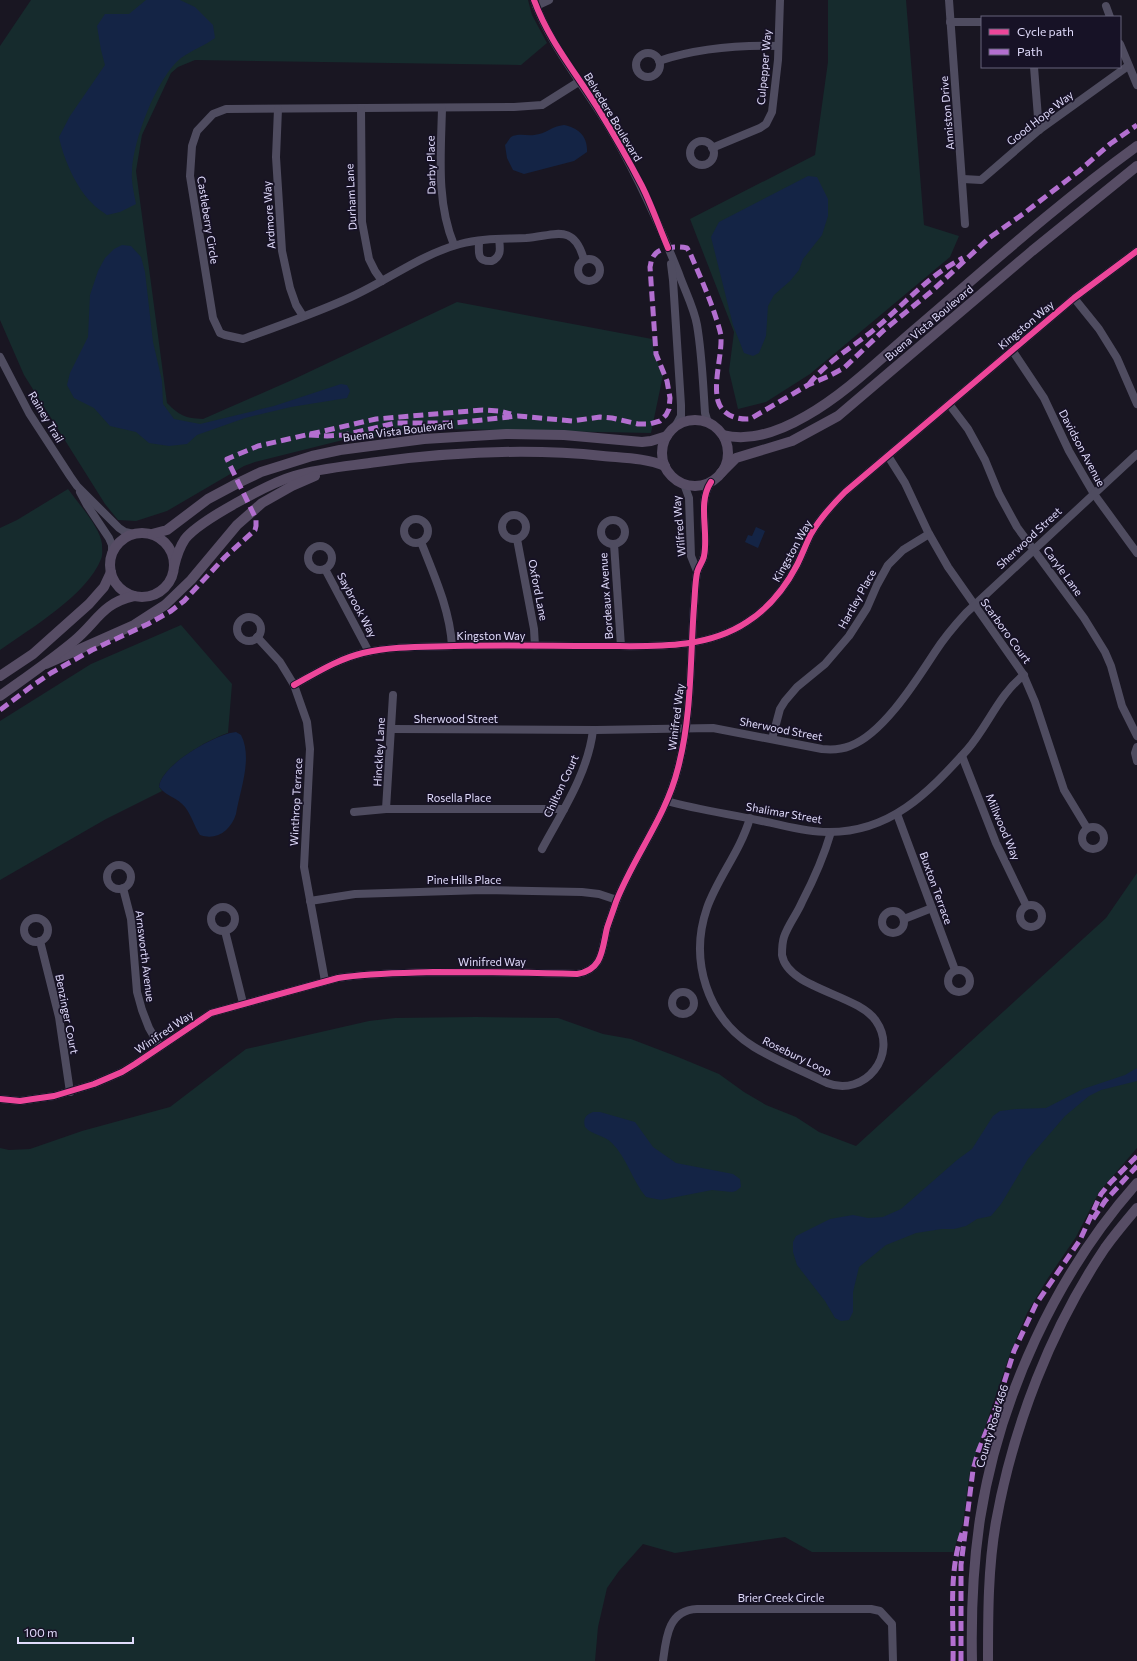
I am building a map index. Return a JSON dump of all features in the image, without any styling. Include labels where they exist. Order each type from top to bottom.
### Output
[{"type":"main road","name":"Buena Vista Boulevard","points":[[708,423],[723,435],[734,438],[747,438],[771,432],[806,416],[841,392],[1024,236],[1105,169],[1137,146]]},
{"type":"main road","name":"Buena Vista Boulevard","points":[[684,484],[693,486],[711,482],[736,458],[792,441],[838,416],[1032,251],[1137,166]]},
{"type":"main road","points":[[684,484],[670,474],[665,466],[663,456],[667,436],[675,427],[691,420],[700,420],[708,423]]},
{"type":"main road","name":"Buena Vista Boulevard","points":[[152,534],[167,530],[208,499],[261,472],[312,456],[340,450],[398,441],[487,434],[564,435],[642,442],[667,436]]},
{"type":"main road","points":[[722,473],[728,454],[727,444],[723,435]]},
{"type":"main road","points":[[0,696],[46,664],[76,639],[108,607],[120,599],[134,596],[145,597],[156,594],[165,588],[172,578],[177,555],[185,539],[207,521],[261,490],[294,476],[337,467],[432,455],[504,452],[581,454],[641,459],[656,462],[665,466]]},
{"type":"main road","points":[[46,664],[134,625],[165,605],[191,580],[237,525],[262,504],[292,486],[337,467]]},
{"type":"main road","points":[[134,596],[124,591],[116,583],[111,572],[110,564],[112,555],[120,542],[134,534],[152,534],[166,543],[174,559],[174,567]]},
{"type":"main road","points":[[0,676],[33,654],[89,604],[104,587],[111,572]]},
{"type":"main road","name":"County Road 466","points":[[972,1661],[975,1564],[980,1519],[990,1473],[1011,1399],[1040,1330],[1069,1276],[1092,1241],[1137,1182]]},
{"type":"main road","points":[[988,1661],[988,1630],[996,1524],[1006,1474],[1026,1404],[1054,1342],[1081,1288],[1102,1253],[1137,1208]]},
{"type":"main road","points":[[996,1451],[996,1464],[1000,1471],[1006,1474]]},
{"type":"street","points":[[535,3],[549,0]]},
{"type":"street","name":"Culpepper Way","points":[[712,148],[760,128],[766,124],[770,118],[776,86],[780,0]]},
{"type":"street","name":"Anniston Drive","points":[[948,0],[963,179],[965,224]]},
{"type":"street","name":"Belvedere Boulevard","points":[[535,3],[551,39],[580,81],[623,150],[642,187],[668,248],[693,309],[697,325],[705,413],[708,423]]},
{"type":"street","points":[[1106,6],[1110,16]]},
{"type":"street","points":[[950,22],[981,22]]},
{"type":"street","points":[[659,61],[710,48],[778,46]]},
{"type":"street","points":[[1121,47],[1137,85]]},
{"type":"street","name":"Good Hope Way","points":[[963,179],[981,180],[1039,130],[1128,66]]},
{"type":"street","points":[[1034,68],[1039,130]]},
{"type":"street","name":"Castleberry Circle","points":[[580,81],[542,105],[442,108],[226,109],[213,114],[197,131],[192,146],[190,176],[213,318],[220,333],[243,339],[343,301],[439,251],[454,245],[479,241],[528,238],[563,233],[570,236],[574,240],[581,251],[584,260]]},
{"type":"street","name":"Ardmore Way","points":[[278,108],[276,157],[282,251],[290,288],[296,305],[303,316]]},
{"type":"street","name":"Durham Lane","points":[[361,108],[362,222],[369,259],[375,272],[382,281]]},
{"type":"street","name":"Darby Place","points":[[442,108],[441,191],[448,232],[454,245]]},
{"type":"street","points":[[479,241],[478,251],[480,257],[484,260],[492,261],[499,255],[499,239]]},
{"type":"street","name":"Belvedere Boulevard","points":[[668,248],[673,280],[681,405],[681,416],[675,427]]},
{"type":"street","name":"Kingston Way","points":[[294,685],[327,667],[346,659],[389,648],[691,644],[713,639],[736,629],[749,621],[771,603],[790,578],[811,534],[831,506],[1074,298],[1137,251]]},
{"type":"street","points":[[1074,298],[1099,329],[1113,351],[1137,404]]},
{"type":"street","name":"Davidson Avenue","points":[[1012,350],[1044,398],[1069,451],[1094,494],[1137,553]]},
{"type":"street","name":"Rainey Trail","points":[[0,357],[29,413],[109,538],[112,545],[112,555]]},
{"type":"street","name":"Caryle Lane","points":[[949,404],[968,429],[1007,509],[1018,527],[1084,618],[1105,652],[1111,666],[1122,706],[1137,736]]},
{"type":"street","name":"Sherwood Street","points":[[392,730],[721,729],[812,747],[833,750],[842,749],[859,742],[896,708],[919,678],[945,638],[974,605],[1137,454]]},
{"type":"street","name":"Scarboro Court","points":[[888,456],[905,483],[929,534],[948,567],[1024,675],[1036,702],[1068,798],[1087,828]]},
{"type":"street","name":"Wilfred Way","points":[[697,571],[704,558],[706,546],[704,496],[711,482]]},
{"type":"street","name":"Wilfred Way","points":[[684,484],[689,498],[691,556],[697,571]]},
{"type":"street","name":"Rainey Trail","points":[[77,486],[119,528],[125,532],[134,534]]},
{"type":"street","name":"Hartley Place","points":[[772,739],[780,709],[785,701],[797,687],[825,664],[849,636],[867,608],[888,565],[903,550],[929,534]]},
{"type":"street","name":"Oxford Lane","points":[[516,539],[534,629],[535,646]]},
{"type":"street","points":[[421,542],[445,609],[452,636],[452,646]]},
{"type":"street","name":"Bordeaux Avenue","points":[[614,544],[621,646]]},
{"type":"street","name":"Saybrook Way","points":[[325,569],[369,652]]},
{"type":"street","name":"Winifred Way","points":[[0,1099],[20,1101],[33,1099],[70,1092],[94,1084],[122,1072],[211,1013],[243,1003],[356,975],[387,973],[474,972],[577,974],[591,970],[601,956],[617,900],[631,870],[655,828],[667,801],[678,770],[686,728],[690,690],[691,644],[697,571]]},
{"type":"street","name":"Winthrop Terrace","points":[[257,637],[280,662],[294,685],[302,705],[309,734],[309,766],[304,867],[325,982]]},
{"type":"street","name":"Shalimar Street","points":[[667,801],[812,831],[831,832],[867,827],[897,814],[926,792],[962,756],[1011,687],[1024,675]]},
{"type":"street","name":"Hinckley Lane","points":[[386,809],[393,695]]},
{"type":"street","name":"Chilton Court","points":[[542,849],[564,809],[586,759],[593,730]]},
{"type":"street","points":[[1137,747],[1135,753],[1137,761]]},
{"type":"street","name":"Millwood Way","points":[[962,756],[996,843],[1026,905]]},
{"type":"street","name":"Rosella Place","points":[[354,812],[386,809],[564,809]]},
{"type":"street","name":"Buxton Terrace","points":[[897,814],[955,970]]},
{"type":"street","name":"Rosebury Loop","points":[[750,818],[735,855],[712,897],[703,921],[700,954],[701,966],[708,994],[722,1017],[743,1039],[827,1083],[834,1086],[848,1086],[863,1080],[876,1067],[881,1059],[883,1043],[880,1027],[869,1012],[795,975],[790,970],[783,957],[782,942],[784,935],[814,877],[824,854],[831,832]]},
{"type":"street","name":"Arnsworth Avenue","points":[[123,888],[130,919],[137,992],[146,1022],[160,1047]]},
{"type":"street","name":"Pine Hills Place","points":[[310,901],[361,893],[483,890],[582,892],[599,894],[617,900]]},
{"type":"street","points":[[904,919],[932,908]]},
{"type":"street","points":[[225,931],[243,1003]]},
{"type":"street","name":"Benzinger Court","points":[[40,941],[59,1017],[70,1092]]},
{"type":"street","points":[[694,999],[708,994]]},
{"type":"street","name":"Brier Creek Circle","points":[[663,1661],[671,1624],[680,1612],[688,1609],[871,1609],[880,1611],[892,1624],[893,1661]]},
{"type":"green space","points":[[31,0],[528,0],[532,15],[547,43],[521,65],[195,60],[178,67],[171,73],[142,135],[136,171],[167,403],[183,416],[203,419],[292,380],[457,302],[652,339],[654,354],[663,375],[651,433],[447,429],[343,440],[255,462],[244,466],[167,511],[136,521],[118,520],[105,504],[24,375],[0,320],[0,46]]},
{"type":"green space","points":[[828,0],[906,0],[924,225],[959,236],[950,257],[810,374],[766,402],[738,409],[729,371],[734,332],[690,219],[815,155],[828,62]]},
{"type":"green space","points":[[68,489],[88,515],[97,530],[102,544],[101,559],[94,572],[84,585],[71,598],[42,621],[0,650],[0,528],[17,520]]},
{"type":"green space","points":[[181,625],[232,684],[228,733],[198,747],[177,762],[162,779],[159,787],[162,791],[106,819],[0,880],[0,721],[91,664]]},
{"type":"green space","points":[[1137,873],[1137,1148],[1099,1192],[1076,1237],[1048,1278],[1027,1313],[1010,1354],[970,1471],[963,1523],[953,1552],[812,1552],[785,1537],[675,1553],[643,1544],[619,1571],[607,1588],[598,1627],[595,1661],[0,1661],[0,1148],[9,1150],[30,1149],[82,1131],[170,1107],[246,1049],[369,1021],[395,1018],[476,1017],[558,1018],[603,1034],[631,1039],[719,1074],[744,1092],[766,1105],[796,1117],[819,1132],[856,1146],[1106,918]]},
{"type":"water","points":[[146,0],[180,0],[195,7],[213,25],[215,38],[181,58],[163,79],[148,110],[133,158],[132,175],[136,204],[120,212],[107,215],[86,197],[76,181],[67,163],[59,137],[70,116],[105,65],[97,26],[105,14],[129,14]]},
{"type":"water","points":[[564,125],[574,128],[584,137],[587,152],[574,161],[524,174],[513,170],[507,158],[505,145],[511,137],[517,135],[538,134]]},
{"type":"water","points":[[808,176],[817,177],[828,199],[828,216],[822,235],[803,259],[799,270],[790,281],[774,295],[768,306],[766,336],[759,353],[753,356],[744,353],[733,325],[711,237],[719,222]]},
{"type":"water","points":[[122,245],[131,246],[141,257],[145,272],[153,342],[162,381],[163,404],[174,419],[200,424],[274,406],[341,384],[347,385],[350,391],[347,398],[291,407],[245,418],[197,435],[187,444],[169,446],[149,443],[136,432],[110,426],[94,408],[74,398],[67,385],[70,373],[88,337],[90,295],[98,271],[105,258],[114,249]]},
{"type":"water","points":[[756,527],[765,531],[758,548],[745,542],[748,535],[752,536]]},
{"type":"water","points":[[236,732],[241,735],[244,744],[246,764],[234,820],[227,829],[218,835],[200,835],[185,807],[159,787],[162,778],[169,769],[190,752],[215,738]]},
{"type":"water","points":[[1137,1068],[1137,1081],[1101,1090],[1089,1096],[1065,1116],[1028,1159],[1001,1204],[991,1216],[977,1219],[966,1226],[954,1229],[942,1229],[916,1233],[886,1245],[859,1267],[853,1292],[853,1312],[849,1320],[841,1321],[835,1318],[825,1301],[797,1265],[793,1252],[793,1242],[796,1236],[830,1219],[853,1215],[868,1218],[883,1217],[901,1209],[957,1160],[972,1149],[993,1116],[1000,1111],[1046,1108],[1083,1089],[1125,1075]]},
{"type":"water","points":[[600,1112],[635,1122],[653,1147],[676,1163],[733,1174],[740,1179],[741,1187],[732,1192],[712,1190],[661,1200],[646,1197],[637,1184],[622,1155],[612,1143],[609,1140],[591,1132],[585,1127],[585,1118],[588,1114]]},
{"type":"marked path","points":[[309,435],[344,435],[396,423],[454,423],[518,416],[572,421],[600,417],[638,424],[650,424],[660,421],[669,409],[670,398],[667,381],[656,354],[650,267],[652,259],[656,253],[673,247],[687,248],[690,253],[707,293],[719,327],[721,344],[716,386],[720,406],[731,416],[740,419],[750,419],[808,385],[844,368],[884,330],[932,291],[989,238],[1023,214],[1079,171],[1110,144],[1137,125]]},
{"type":"marked path","points":[[809,384],[830,363],[870,333],[926,283],[950,265],[963,258]]},
{"type":"marked path","points":[[0,710],[51,673],[92,650],[148,624],[171,611],[184,601],[225,557],[255,530],[256,519],[227,459],[258,446],[376,419],[483,410],[499,411],[511,414]]},
{"type":"marked path","points":[[961,1661],[961,1565],[973,1470],[978,1452],[998,1402],[1014,1351],[1036,1304],[1080,1240],[1101,1194],[1137,1156]]},
{"type":"marked path","points":[[1093,1219],[1105,1201],[1137,1166]]},
{"type":"marked path","points":[[953,1661],[953,1581],[962,1533]]},
{"type":"cycle path","points":[[534,0],[554,42],[615,136],[646,194],[668,248]]},
{"type":"cycle path","points":[[294,685],[345,659],[363,653],[386,649],[473,646],[659,646],[696,642],[714,638],[731,631],[755,616],[776,597],[799,561],[811,534],[818,523],[845,492],[1074,298],[1137,251]]},
{"type":"cycle path","points":[[0,1099],[20,1101],[54,1096],[94,1084],[122,1072],[211,1013],[338,978],[373,974],[433,972],[523,972],[577,974],[586,972],[592,968],[600,957],[607,928],[623,885],[666,803],[673,786],[683,748],[690,687],[696,581],[705,547],[704,508],[707,490],[711,482]]}]
